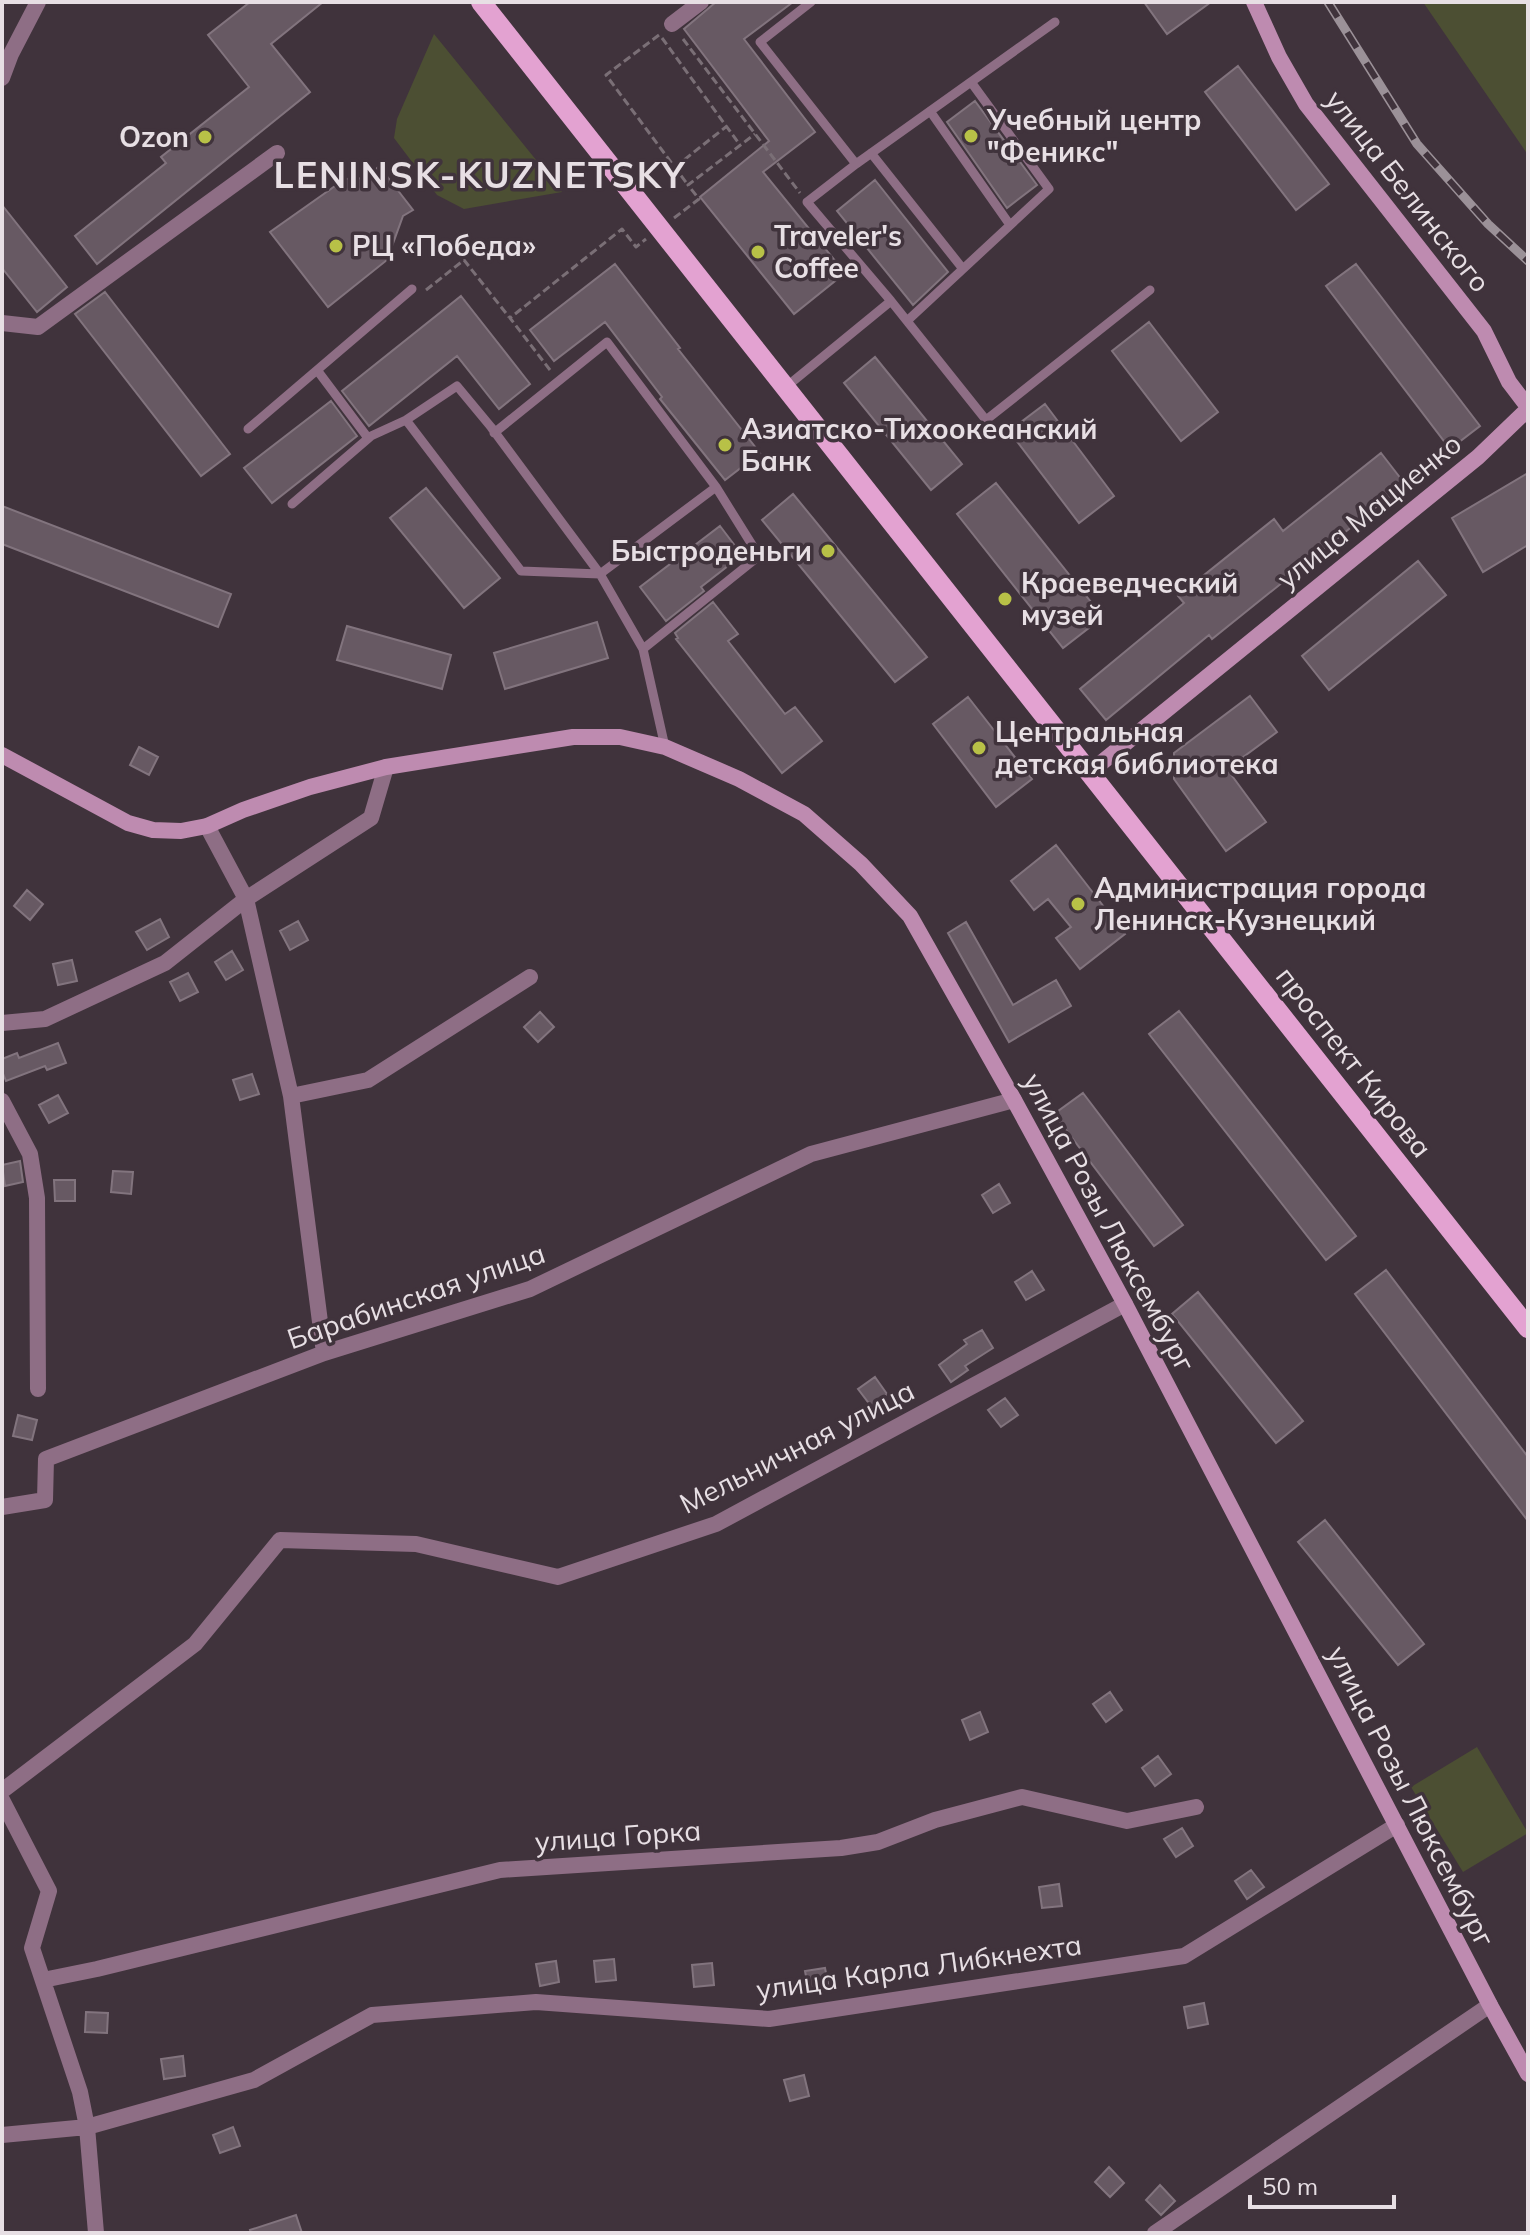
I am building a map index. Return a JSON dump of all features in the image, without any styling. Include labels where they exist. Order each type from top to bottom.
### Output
[{"type":"main road","name":"проспект Кирова","points":[[481,2],[1528,1328]]},
{"type":"street","points":[[2,78],[6,52],[38,2]]},
{"type":"street","points":[[666,29],[701,2]]},
{"type":"street","name":"улица Белинского","points":[[1254,2],[1279,57],[1306,104],[1484,331],[1509,382],[1528,408]]},
{"type":"street","points":[[2,323],[38,327],[277,153]]},
{"type":"street","name":"улица Мациенко","points":[[1090,772],[1478,457],[1528,408]]},
{"type":"street","name":"улица Розы Люксембург","points":[[2,755],[128,823],[153,830],[181,831],[207,826],[310,787],[386,767],[573,737],[620,737],[665,747],[739,779],[804,814],[861,864],[910,916],[1125,1304],[1528,2074]]},
{"type":"street","points":[[2,1023],[45,1019],[165,963],[246,899],[371,818],[386,767]]},
{"type":"street","points":[[207,826],[246,899],[291,1096],[324,1353]]},
{"type":"street","points":[[291,1096],[368,1080],[530,977]]},
{"type":"street","name":"Барабинская улица","points":[[2,1507],[45,1500],[46,1459],[324,1353],[530,1289],[811,1154],[1014,1100]]},
{"type":"street","points":[[2,1101],[30,1154],[37,1198],[38,1389]]},
{"type":"street","name":"Мельничная улица","points":[[2,1791],[195,1644],[280,1540],[416,1544],[558,1577],[716,1524],[1125,1304]]},
{"type":"street","name":"улица Горка","points":[[43,1980],[500,1870],[841,1848],[878,1842],[935,1820],[1022,1797],[1127,1821],[1196,1807]]},
{"type":"street","points":[[2,1800],[49,1891],[32,1948],[80,2092],[87,2127],[96,2233]]},
{"type":"street","name":"улица Карла Либкнехта","points":[[2,2135],[87,2127],[254,2080],[372,2015],[536,2002],[769,2019],[1184,1956],[1397,1825]]},
{"type":"street","points":[[1155,2233],[1490,2005]]},
{"type":"lane","points":[[811,2],[760,42],[856,164]]},
{"type":"lane","points":[[1055,22],[807,202],[986,420],[1150,290]]},
{"type":"lane","points":[[907,321],[1049,189],[971,82]]},
{"type":"lane","points":[[930,111],[1010,225]]},
{"type":"lane","points":[[871,153],[963,269]]},
{"type":"lane","points":[[248,429],[412,289]]},
{"type":"lane","points":[[786,387],[891,301]]},
{"type":"lane","points":[[494,433],[607,342],[716,487],[759,556],[643,649]]},
{"type":"lane","points":[[317,370],[368,438]]},
{"type":"lane","points":[[292,504],[368,438],[406,420],[457,386],[600,574],[643,649],[665,747]]},
{"type":"lane","points":[[406,420],[521,571],[600,574],[716,487]]},
{"type":"path","points":[[510,318],[622,229],[636,247],[699,199],[606,75],[666,29]]},
{"type":"path","points":[[666,29],[741,145]]},
{"type":"path","points":[[666,29],[755,134],[807,202]]},
{"type":"path","points":[[675,167],[727,126]]},
{"type":"path","points":[[688,185],[755,134]]},
{"type":"path","points":[[412,289],[418,297],[464,260],[559,381]]},
{"type":"green space","points":[[1423,2],[1528,2],[1528,155]]},
{"type":"green space","points":[[434,34],[562,192],[464,209],[437,195],[394,138],[397,119]]},
{"type":"green space","points":[[1477,1747],[1528,1833],[1463,1872],[1411,1787]]},
{"type":"building","points":[[250,2],[323,2],[271,44],[310,92],[97,264],[75,236],[166,163],[161,157],[249,87],[208,35]]},
{"type":"building","points":[[716,2],[793,2],[744,39],[815,132],[763,172],[845,273],[794,314],[700,197],[769,141],[684,29]]},
{"type":"building","points":[[1144,2],[1211,2],[1167,34]]},
{"type":"building","points":[[1238,66],[1329,184],[1296,210],[1205,92]]},
{"type":"building","points":[[975,101],[1037,185],[1007,208],[947,122]]},
{"type":"building","name":"РЦ «Победа»","points":[[379,166],[413,210],[403,216],[387,260],[328,307],[270,232],[345,179],[368,178]]},
{"type":"building","points":[[875,180],[948,272],[913,305],[837,211]]},
{"type":"building","points":[[2,205],[67,287],[37,312],[2,268]]},
{"type":"building","points":[[615,264],[760,453],[725,480],[660,399],[662,397],[605,322],[554,361],[530,330]]},
{"type":"building","points":[[1356,264],[1480,426],[1450,449],[1326,286]]},
{"type":"building","points":[[105,292],[230,454],[201,476],[75,314]]},
{"type":"building","points":[[461,296],[530,384],[499,409],[457,356],[369,426],[342,391]]},
{"type":"building","points":[[1149,322],[1218,412],[1181,441],[1112,351]]},
{"type":"building","points":[[875,357],[962,464],[931,490],[844,383]]},
{"type":"building","points":[[331,401],[357,436],[272,503],[244,468]]},
{"type":"building","points":[[1045,404],[1114,496],[1079,523],[1009,431]]},
{"type":"building","points":[[1381,453],[1405,484],[1212,639],[1209,635],[1106,720],[1080,689],[1184,603],[1178,596],[1274,519],[1283,531]]},
{"type":"building","points":[[1528,473],[1528,545],[1483,572],[1452,518]]},
{"type":"building","points":[[996,483],[1103,617],[1063,648],[957,514]]},
{"type":"building","points":[[426,488],[500,578],[464,608],[390,518]]},
{"type":"building","points":[[793,494],[927,657],[895,682],[762,520]]},
{"type":"building","points":[[2,506],[231,594],[218,627],[2,544]]},
{"type":"building","points":[[720,526],[742,555],[701,587],[704,591],[666,621],[640,587]]},
{"type":"building","points":[[1418,561],[1446,595],[1329,690],[1302,656]]},
{"type":"building","points":[[713,602],[738,634],[728,641],[785,714],[795,707],[822,741],[782,773],[676,639],[675,633]]},
{"type":"building","points":[[597,622],[608,658],[505,689],[494,653]]},
{"type":"building","points":[[347,626],[451,655],[442,689],[337,660]]},
{"type":"building","points":[[1250,696],[1277,732],[1227,769],[1266,822],[1226,851],[1174,779],[1174,753]]},
{"type":"building","points":[[968,697],[1032,779],[996,807],[933,724]]},
{"type":"building","points":[[139,747],[158,757],[149,775],[130,765]]},
{"type":"building","name":"Администрация города Ленинск-Кузнецкий","points":[[1056,845],[1125,934],[1080,969],[1056,938],[1071,927],[1048,899],[1034,910],[1011,881]]},
{"type":"building","points":[[27,890],[43,904],[30,920],[14,906]]},
{"type":"building","points":[[160,919],[169,937],[147,950],[136,932]]},
{"type":"building","points":[[298,921],[308,940],[290,950],[280,931]]},
{"type":"building","points":[[966,922],[1013,1005],[1056,980],[1071,1006],[1009,1042],[948,933]]},
{"type":"building","points":[[232,951],[243,970],[226,980],[215,962]]},
{"type":"building","points":[[72,960],[77,981],[58,985],[53,964]]},
{"type":"building","points":[[188,973],[198,992],[180,1001],[170,982]]},
{"type":"building","points":[[1179,1011],[1356,1236],[1326,1260],[1149,1034]]},
{"type":"building","points":[[540,1012],[554,1027],[538,1042],[524,1027]]},
{"type":"building","points":[[58,1043],[66,1063],[47,1070],[45,1066],[6,1081],[2,1059],[17,1053],[19,1058]]},
{"type":"building","points":[[252,1074],[259,1094],[240,1100],[233,1080]]},
{"type":"building","points":[[1083,1093],[1183,1225],[1154,1246],[1054,1114]]},
{"type":"building","points":[[58,1095],[68,1113],[49,1123],[39,1105]]},
{"type":"building","points":[[20,1161],[23,1182],[5,1186],[2,1165]]},
{"type":"building","points":[[113,1171],[133,1172],[131,1194],[111,1192]]},
{"type":"building","points":[[54,1180],[75,1180],[75,1201],[55,1201]]},
{"type":"building","points":[[999,1184],[1010,1203],[993,1213],[982,1195]]},
{"type":"building","points":[[1386,1270],[1528,1457],[1528,1521],[1355,1294]]},
{"type":"building","points":[[1032,1271],[1044,1290],[1026,1300],[1015,1282]]},
{"type":"building","points":[[1198,1292],[1303,1421],[1276,1443],[1172,1314]]},
{"type":"building","points":[[982,1330],[993,1348],[965,1366],[968,1370],[951,1382],[939,1365],[967,1344],[964,1340]]},
{"type":"building","points":[[875,1377],[887,1394],[871,1406],[858,1389]]},
{"type":"building","points":[[1005,1398],[1018,1415],[1001,1427],[988,1410]]},
{"type":"building","points":[[18,1415],[37,1420],[32,1440],[13,1436]]},
{"type":"building","points":[[1325,1520],[1424,1644],[1398,1665],[1298,1542]]},
{"type":"building","points":[[1110,1692],[1122,1710],[1106,1722],[1093,1704]]},
{"type":"building","points":[[980,1712],[988,1732],[970,1740],[962,1720]]},
{"type":"building","points":[[1158,1756],[1171,1774],[1155,1786],[1142,1768]]},
{"type":"building","points":[[1182,1828],[1193,1846],[1176,1857],[1164,1839]]},
{"type":"building","points":[[1251,1870],[1264,1887],[1247,1899],[1235,1881]]},
{"type":"building","points":[[1059,1884],[1062,1906],[1042,1908],[1039,1887]]},
{"type":"building","points":[[614,1959],[616,1980],[596,1982],[594,1961]]},
{"type":"building","points":[[556,1961],[559,1982],[540,1986],[536,1964]]},
{"type":"building","points":[[712,1963],[714,1985],[694,1987],[692,1965]]},
{"type":"building","points":[[825,1968],[829,1989],[809,1992],[805,1971]]},
{"type":"building","points":[[1204,2003],[1208,2024],[1188,2028],[1184,2007]]},
{"type":"building","points":[[86,2012],[108,2013],[107,2033],[85,2032]]},
{"type":"building","points":[[183,2056],[185,2076],[164,2079],[161,2059]]},
{"type":"building","points":[[804,2075],[809,2096],[790,2101],[784,2080]]},
{"type":"building","points":[[233,2127],[240,2146],[220,2153],[213,2135]]},
{"type":"building","points":[[1109,2167],[1124,2183],[1110,2197],[1095,2182]]},
{"type":"building","points":[[1160,2185],[1175,2201],[1161,2215],[1146,2200]]},
{"type":"building","points":[[296,2215],[302,2233],[251,2233],[250,2230]]},
{"type":"railway","points":[[1328,2],[1417,144],[1488,224],[1528,261]]},
{"type":"place","name":"Учебный центр \"Феникс\"","points":[[971,136]]},
{"type":"place","name":"Ozon","points":[[205,137]]},
{"type":"place","name":"РЦ «Победа»","points":[[336,246]]},
{"type":"place","name":"Traveler's Coffee","points":[[758,252]]},
{"type":"place","name":"Азиатско-Тихоокеанский Банк","points":[[725,445]]},
{"type":"place","name":"Быстроденьги","points":[[828,551]]},
{"type":"place","name":"Краеведческий музей","points":[[1005,599]]},
{"type":"place","name":"Центральная детская библиотека","points":[[979,748]]},
{"type":"place","name":"Администрация города Ленинск-Кузнецкий","points":[[1078,904]]},
{"type":"district","name":"LENINSK-KUZNETSKY","points":[[480,175]]}]
